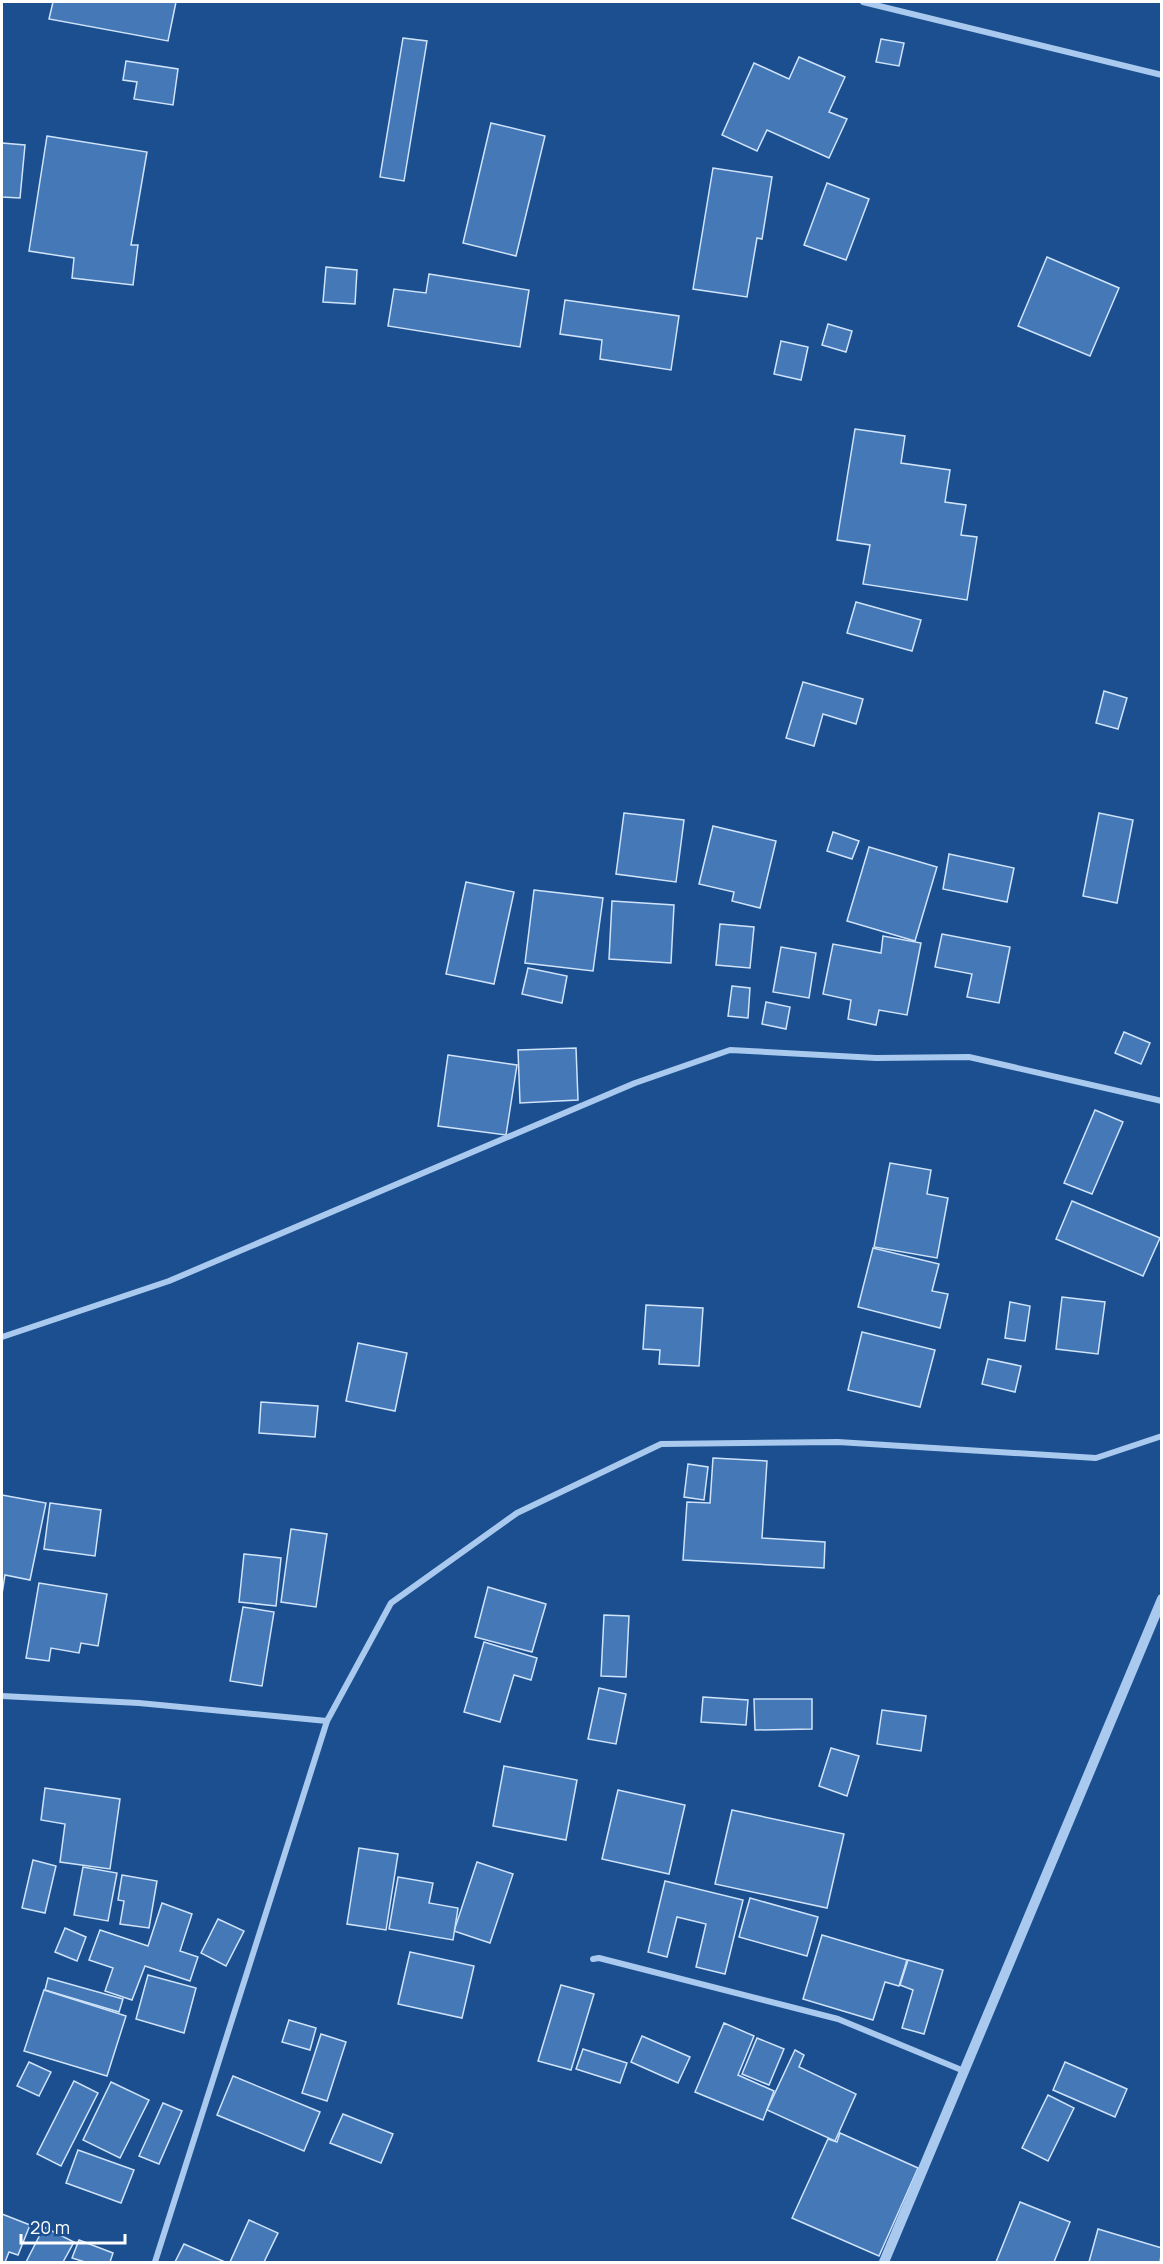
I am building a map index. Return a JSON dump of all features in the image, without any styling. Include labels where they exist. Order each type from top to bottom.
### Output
[{"type":"street","points":[[863,2],[1161,75]]},
{"type":"street","points":[[2,1337],[169,1281],[635,1083],[730,1050],[876,1058],[969,1057],[1161,1101]]},
{"type":"street","points":[[155,2262],[327,1721],[391,1603],[517,1513],[661,1444],[838,1442],[1096,1458],[1161,1436]]},
{"type":"street","points":[[884,2262],[1161,1599]]},
{"type":"street","points":[[2,1696],[139,1703],[327,1721]]},
{"type":"street","points":[[593,1959],[600,1958],[838,2019],[964,2072]]},
{"type":"building","points":[[53,2],[176,2],[168,41],[49,19]]},
{"type":"building","points":[[403,38],[427,41],[404,181],[380,177]]},
{"type":"building","points":[[881,39],[904,43],[899,66],[876,62]]},
{"type":"building","points":[[799,57],[845,77],[829,112],[847,119],[829,158],[767,130],[757,151],[722,135],[754,63],[789,79]]},
{"type":"building","points":[[126,61],[178,69],[173,105],[134,99],[137,82],[123,80]]},
{"type":"building","points":[[491,123],[545,136],[516,256],[463,243]]},
{"type":"building","points":[[47,136],[147,152],[131,245],[138,245],[133,285],[72,278],[74,258],[29,251]]},
{"type":"building","points":[[2,143],[25,145],[20,198],[2,197]]},
{"type":"building","points":[[713,168],[772,177],[762,239],[757,238],[747,297],[693,289]]},
{"type":"building","points":[[827,183],[869,199],[846,260],[804,245]]},
{"type":"building","points":[[1047,257],[1119,288],[1090,356],[1018,326]]},
{"type":"building","points":[[326,267],[357,270],[355,304],[323,302]]},
{"type":"building","points":[[429,274],[529,290],[520,347],[388,326],[394,289],[426,293]]},
{"type":"building","points":[[565,300],[679,316],[671,370],[600,359],[602,340],[560,334]]},
{"type":"building","points":[[828,324],[852,331],[846,352],[822,345]]},
{"type":"building","points":[[781,341],[808,347],[801,380],[774,374]]},
{"type":"building","points":[[855,429],[905,436],[901,463],[950,470],[945,502],[966,505],[961,535],[977,537],[967,600],[863,584],[870,545],[837,540]]},
{"type":"building","points":[[856,602],[921,620],[912,651],[847,633]]},
{"type":"building","points":[[803,682],[863,699],[856,724],[823,714],[814,746],[786,738]]},
{"type":"building","points":[[1104,691],[1127,698],[1118,729],[1096,723]]},
{"type":"building","points":[[624,813],[684,820],[676,882],[616,874]]},
{"type":"building","points":[[1099,813],[1133,820],[1117,903],[1083,896]]},
{"type":"building","points":[[713,826],[776,841],[760,908],[732,901],[734,892],[699,884]]},
{"type":"building","points":[[833,832],[859,841],[852,859],[827,851]]},
{"type":"building","points":[[869,847],[937,867],[915,941],[847,921]]},
{"type":"building","points":[[949,854],[1014,868],[1007,902],[943,889]]},
{"type":"building","points":[[466,882],[514,892],[494,984],[446,974]]},
{"type":"building","points":[[534,890],[603,898],[593,971],[525,963]]},
{"type":"building","points":[[612,901],[674,905],[671,963],[609,959]]},
{"type":"building","points":[[720,924],[754,927],[750,968],[716,965]]},
{"type":"building","points":[[942,934],[1010,947],[999,1003],[967,997],[972,974],[935,967]]},
{"type":"building","points":[[883,936],[921,943],[907,1015],[879,1010],[876,1025],[848,1019],[851,1000],[823,994],[833,944],[881,953]]},
{"type":"building","points":[[781,947],[816,953],[809,998],[773,992]]},
{"type":"building","points":[[528,968],[567,976],[562,1003],[522,994]]},
{"type":"building","points":[[732,986],[750,988],[748,1018],[728,1016]]},
{"type":"building","points":[[766,1002],[790,1007],[786,1029],[762,1024]]},
{"type":"building","points":[[1124,1032],[1150,1043],[1141,1064],[1115,1053]]},
{"type":"building","points":[[576,1048],[578,1100],[520,1103],[518,1050]]},
{"type":"building","points":[[448,1055],[517,1065],[506,1135],[438,1126]]},
{"type":"building","points":[[1095,1110],[1123,1122],[1092,1194],[1064,1183]]},
{"type":"building","points":[[890,1163],[931,1170],[927,1194],[948,1198],[937,1258],[874,1247]]},
{"type":"building","points":[[1072,1201],[1160,1238],[1143,1276],[1056,1239]]},
{"type":"building","points":[[873,1248],[939,1264],[932,1291],[948,1294],[940,1328],[858,1307]]},
{"type":"building","points":[[1062,1297],[1105,1302],[1098,1354],[1056,1349]]},
{"type":"building","points":[[1010,1302],[1030,1306],[1025,1341],[1005,1338]]},
{"type":"building","points":[[646,1305],[703,1308],[699,1366],[659,1364],[660,1350],[643,1349]]},
{"type":"building","points":[[862,1332],[935,1350],[920,1407],[848,1390]]},
{"type":"building","points":[[358,1343],[407,1353],[395,1411],[346,1401]]},
{"type":"building","points":[[988,1359],[1021,1366],[1015,1392],[982,1384]]},
{"type":"building","points":[[261,1402],[318,1406],[315,1437],[259,1433]]},
{"type":"building","points":[[713,1458],[767,1461],[762,1538],[825,1542],[824,1568],[683,1560],[687,1502],[710,1503]]},
{"type":"building","points":[[688,1464],[708,1467],[704,1500],[684,1497]]},
{"type":"building","points":[[2,1495],[46,1503],[30,1580],[5,1575],[2,1594]]},
{"type":"building","points":[[50,1503],[101,1510],[95,1556],[44,1549]]},
{"type":"building","points":[[291,1529],[327,1534],[316,1607],[281,1602]]},
{"type":"building","points":[[244,1554],[281,1558],[276,1606],[239,1602]]},
{"type":"building","points":[[39,1583],[107,1594],[98,1646],[81,1643],[79,1653],[51,1648],[49,1661],[26,1658]]},
{"type":"building","points":[[488,1587],[546,1604],[532,1652],[475,1637]]},
{"type":"building","points":[[243,1607],[274,1612],[262,1686],[230,1681]]},
{"type":"building","points":[[604,1615],[629,1616],[626,1677],[601,1676]]},
{"type":"building","points":[[484,1642],[537,1658],[531,1680],[514,1675],[500,1722],[464,1712]]},
{"type":"building","points":[[599,1688],[626,1694],[616,1744],[588,1739]]},
{"type":"building","points":[[703,1697],[748,1700],[746,1725],[701,1722]]},
{"type":"building","points":[[754,1699],[812,1699],[812,1729],[755,1730]]},
{"type":"building","points":[[882,1710],[926,1716],[921,1751],[877,1744]]},
{"type":"building","points":[[831,1748],[859,1756],[847,1796],[819,1786]]},
{"type":"building","points":[[504,1766],[577,1780],[566,1840],[493,1826]]},
{"type":"building","points":[[45,1788],[120,1799],[110,1869],[60,1862],[65,1824],[41,1820]]},
{"type":"building","points":[[618,1790],[685,1805],[669,1874],[602,1859]]},
{"type":"building","points":[[732,1810],[844,1834],[827,1908],[715,1884]]},
{"type":"building","points":[[359,1848],[398,1854],[386,1930],[347,1924]]},
{"type":"building","points":[[33,1860],[56,1866],[45,1913],[22,1908]]},
{"type":"building","points":[[477,1862],[513,1874],[490,1943],[454,1931]]},
{"type":"building","points":[[83,1867],[117,1873],[108,1921],[74,1915]]},
{"type":"building","points":[[122,1875],[157,1881],[149,1928],[120,1924],[124,1901],[118,1900]]},
{"type":"building","points":[[398,1877],[433,1883],[429,1903],[458,1908],[453,1940],[389,1929]]},
{"type":"building","points":[[665,1881],[743,1900],[725,1974],[696,1967],[706,1924],[677,1917],[667,1957],[648,1952]]},
{"type":"building","points":[[750,1898],[818,1917],[807,1956],[739,1937]]},
{"type":"building","points":[[162,1903],[192,1914],[180,1951],[198,1957],[190,1981],[145,1966],[132,2000],[105,1991],[113,1968],[89,1960],[100,1930],[148,1946]]},
{"type":"building","points":[[218,1919],[244,1931],[226,1966],[201,1953]]},
{"type":"building","points":[[65,1928],[86,1937],[77,1961],[55,1952]]},
{"type":"building","points":[[822,1935],[907,1960],[899,1986],[885,1982],[873,2020],[803,1999]]},
{"type":"building","points":[[410,1952],[474,1966],[462,2018],[398,2004]]},
{"type":"building","points":[[908,1960],[943,1970],[924,2034],[902,2028],[913,1990],[900,1985]]},
{"type":"building","points":[[148,1975],[196,1988],[184,2033],[136,2019]]},
{"type":"building","points":[[48,1978],[123,1999],[119,2012],[45,1990]]},
{"type":"building","points":[[561,1985],[594,1994],[571,2070],[538,2061]]},
{"type":"building","points":[[44,1990],[126,2016],[107,2076],[24,2051]]},
{"type":"building","points":[[289,2020],[316,2028],[310,2050],[282,2042]]},
{"type":"building","points":[[724,2023],[754,2036],[738,2075],[774,2091],[763,2120],[695,2092]]},
{"type":"building","points":[[321,2034],[346,2042],[327,2101],[302,2093]]},
{"type":"building","points":[[642,2036],[690,2057],[678,2083],[631,2062]]},
{"type":"building","points":[[757,2038],[784,2049],[769,2085],[742,2074]]},
{"type":"building","points":[[583,2049],[627,2063],[620,2083],[576,2069]]},
{"type":"building","points":[[795,2050],[804,2055],[799,2067],[856,2094],[835,2141],[767,2110]]},
{"type":"building","points":[[29,2062],[51,2072],[39,2096],[17,2086]]},
{"type":"building","points":[[1065,2062],[1127,2089],[1115,2117],[1053,2090]]},
{"type":"building","points":[[233,2076],[320,2112],[304,2151],[217,2115]]},
{"type":"building","points":[[74,2081],[98,2093],[61,2166],[37,2154]]},
{"type":"building","points":[[111,2082],[149,2100],[120,2158],[83,2140]]},
{"type":"building","points":[[1048,2095],[1074,2108],[1048,2161],[1022,2148]]},
{"type":"building","points":[[163,2103],[182,2111],[159,2164],[139,2156]]},
{"type":"building","points":[[343,2114],[393,2134],[381,2163],[330,2143]]},
{"type":"building","points":[[840,2133],[918,2168],[879,2256],[792,2218],[828,2139],[837,2142]]},
{"type":"building","points":[[78,2150],[134,2170],[121,2203],[66,2183]]},
{"type":"building","points":[[1020,2202],[1070,2222],[1054,2262],[996,2262]]},
{"type":"building","points":[[2,2214],[30,2225],[18,2255],[9,2252],[5,2262],[2,2262]]},
{"type":"building","points":[[249,2220],[278,2233],[264,2262],[230,2262]]},
{"type":"building","points":[[44,2227],[74,2242],[63,2262],[26,2262]]},
{"type":"building","points":[[1098,2229],[1162,2248],[1160,2262],[1089,2262]]},
{"type":"building","points":[[79,2240],[113,2253],[110,2262],[85,2262],[72,2258]]},
{"type":"building","points":[[184,2244],[225,2262],[175,2262]]}]
